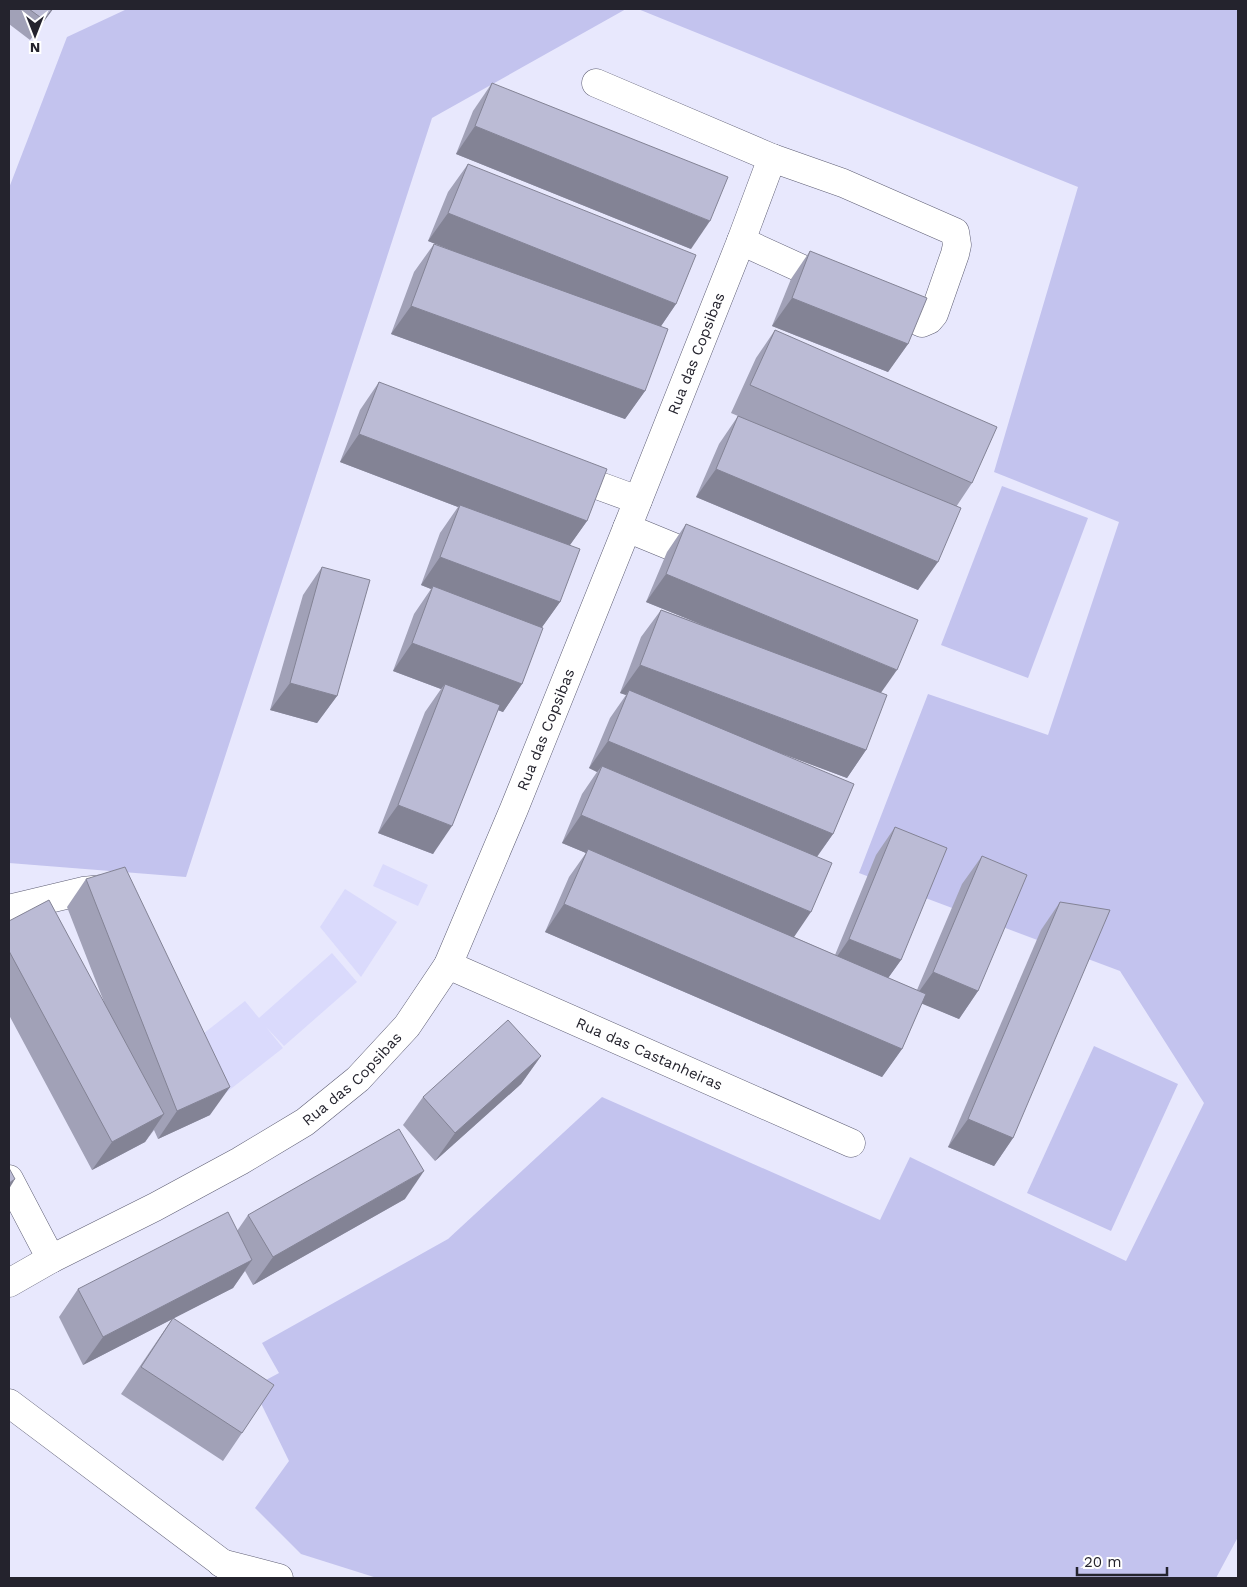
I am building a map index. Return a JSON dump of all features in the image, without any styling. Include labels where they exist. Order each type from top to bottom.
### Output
[{"type":"street","points":[[596,83],[772,158],[843,183],[955,232],[957,245],[934,314],[929,320],[922,323],[741,241]]},
{"type":"street","name":"Rua das Copsibas","points":[[9,1283],[51,1259],[155,1207],[240,1161],[305,1122],[358,1079],[406,1026],[448,965],[514,809],[627,528],[772,158]]},
{"type":"street","points":[[537,463],[638,500]]},
{"type":"street","points":[[627,528],[728,570]]},
{"type":"street","points":[[9,910],[83,891],[103,889],[118,897],[129,911]]},
{"type":"street","name":"Rua das Castanheiras","points":[[448,965],[851,1143]]},
{"type":"street","points":[[9,1179],[51,1259]]},
{"type":"street","points":[[9,1403],[232,1571],[279,1578]]},
{"type":"shaded area","points":[[127,9],[626,9],[432,118],[186,877],[9,863],[9,188],[67,37]]},
{"type":"shaded area","points":[[638,9],[1238,9],[1238,1537],[1216,1578],[377,1578],[301,1554],[255,1508],[289,1461],[253,1387],[279,1373],[262,1343],[448,1239],[602,1097],[880,1220],[910,1157],[1126,1261],[1204,1103],[1120,971],[859,873],[928,694],[1048,735],[1119,522],[994,472],[1078,187]]},
{"type":"shaded area","points":[[1002,486],[1088,518],[1028,678],[941,645]]},
{"type":"shaded area","points":[[383,864],[428,885],[418,906],[373,886]]},
{"type":"shaded area","points":[[345,889],[397,922],[361,977],[320,927]]},
{"type":"shaded area","points":[[332,953],[357,982],[284,1046],[266,1027],[283,1048],[223,1095],[185,1048],[245,1001],[259,1018]]},
{"type":"shaded area","points":[[1094,1046],[1178,1084],[1111,1231],[1027,1193]]},
{"type":"building","points":[[29,9],[52,9],[44,20]]},
{"type":"building","points":[[492,83],[728,177],[710,221],[475,126]]},
{"type":"building","points":[[468,164],[696,255],[676,304],[448,213]]},
{"type":"building","points":[[434,244],[668,329],[645,391],[411,306]]},
{"type":"building","points":[[810,251],[927,298],[908,344],[792,298]]},
{"type":"building","points":[[775,330],[997,427],[972,483],[750,385]]},
{"type":"building","points":[[379,382],[607,469],[587,521],[359,434]]},
{"type":"building","points":[[738,416],[961,508],[938,562],[716,469]]},
{"type":"building","points":[[460,505],[580,549],[560,602],[440,557]]},
{"type":"building","points":[[686,524],[918,620],[897,670],[666,574]]},
{"type":"building","points":[[322,567],[370,580],[337,696],[290,683]]},
{"type":"building","points":[[433,586],[543,628],[522,684],[412,643]]},
{"type":"building","points":[[661,610],[887,695],[866,750],[640,665]]},
{"type":"building","points":[[445,684],[500,705],[452,826],[398,805]]},
{"type":"building","points":[[629,690],[854,784],[833,834],[608,741]]},
{"type":"building","points":[[602,766],[832,863],[811,912],[581,815]]},
{"type":"building","points":[[895,827],[947,848],[901,960],[849,939]]},
{"type":"building","points":[[588,849],[926,994],[902,1049],[564,904]]},
{"type":"building","points":[[982,856],[1027,875],[978,991],[933,972]]},
{"type":"building","points":[[125,867],[230,1087],[177,1111],[86,879]]},
{"type":"building","points":[[49,900],[164,1114],[112,1142],[9,951],[9,921]]},
{"type":"building","points":[[1060,902],[1110,910],[1013,1138],[968,1119]]},
{"type":"building","points":[[508,1020],[541,1056],[455,1133],[423,1097]]},
{"type":"building","points":[[399,1129],[424,1171],[273,1257],[248,1215]]},
{"type":"building","points":[[9,1168],[15,1179],[9,1183]]},
{"type":"building","points":[[228,1212],[252,1260],[103,1337],[78,1289]]},
{"type":"building","points":[[173,1318],[274,1385],[242,1433],[141,1367]]}]
